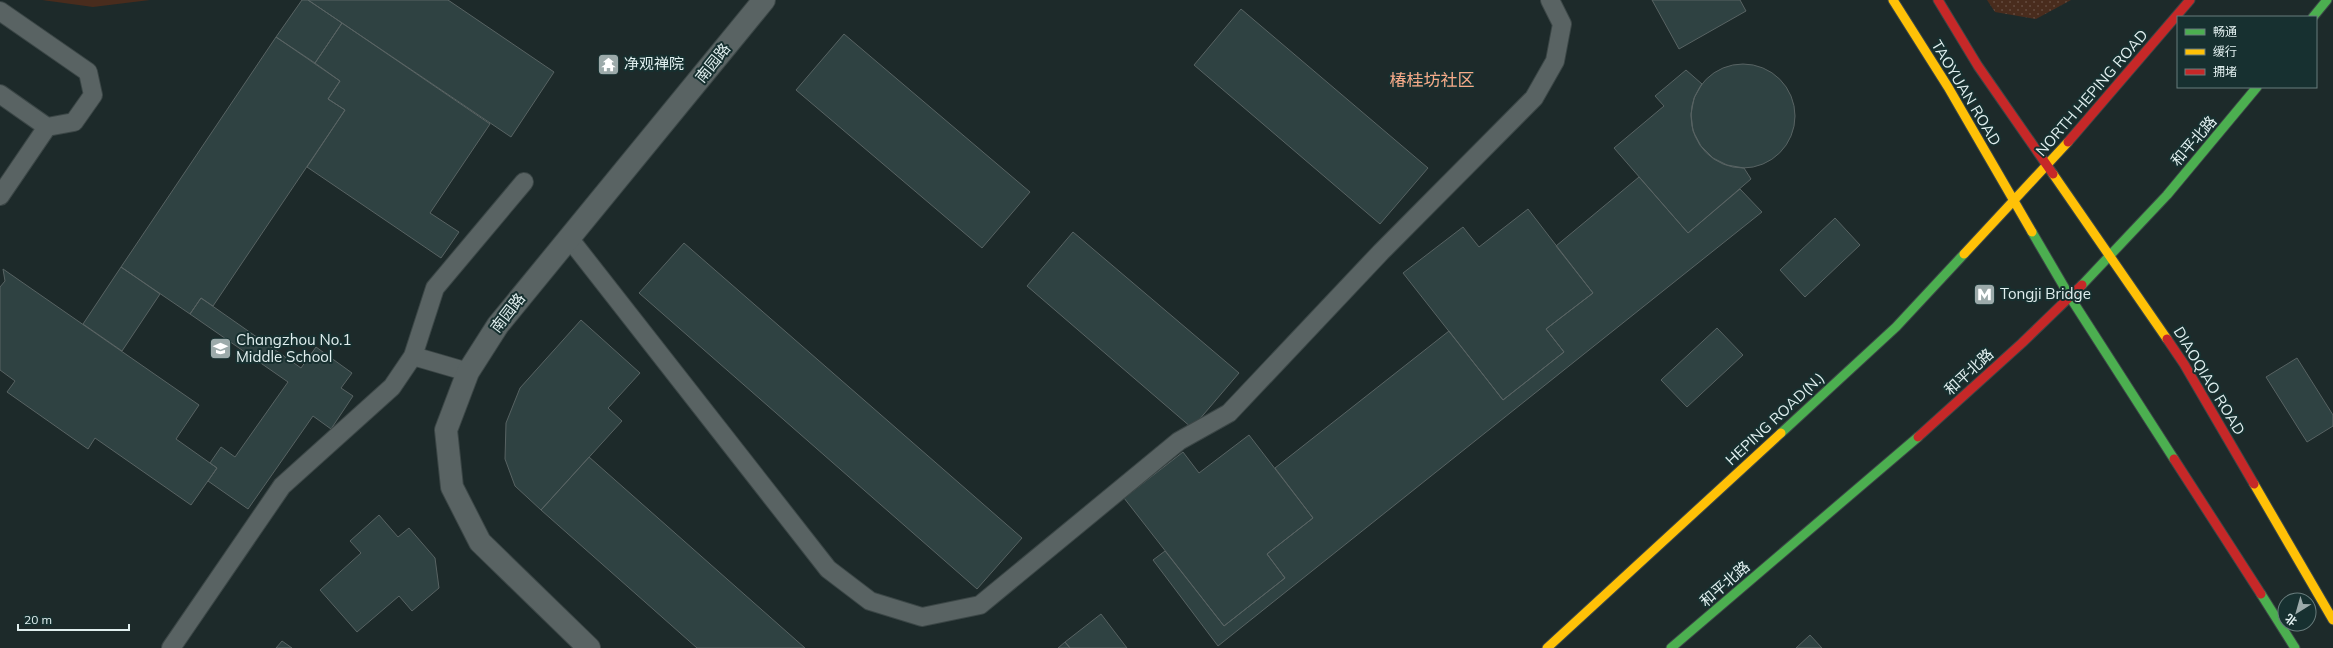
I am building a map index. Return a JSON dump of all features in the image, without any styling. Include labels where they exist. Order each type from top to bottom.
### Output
[{"type":"main road","name":"TAOYUAN ROAD","points":[[1893,0],[1948,88],[2014,202]]},
{"type":"main road","name":"TAOYUAN ROAD","points":[[1938,0],[1978,66],[2048,165]]},
{"type":"main road","name":"NORTH HEPING ROAD","points":[[2014,202],[2048,165],[2190,0]]},
{"type":"main road","points":[[2314,16],[2327,0]]},
{"type":"main road","name":"和平北路","points":[[1671,648],[1964,397],[2070,297],[2111,256],[2213,142],[2256,88]]},
{"type":"main road","name":"DIAOQIAO ROAD","points":[[2048,165],[2184,364],[2333,620]]},
{"type":"main road","points":[[2014,202],[2070,297],[2295,648]]},
{"type":"main road","name":"HEPING ROAD(N.)","points":[[1547,648],[1896,327],[2014,202]]},
{"type":"street","name":"南园路","points":[[590,648],[480,542],[452,487],[446,430],[468,372],[498,325],[764,0]]},
{"type":"lane","points":[[569,238],[828,569],[870,601],[922,616],[980,605],[1179,441],[1228,413],[1381,252],[1534,98],[1555,60],[1562,24],[1550,0]]},
{"type":"lane","points":[[0,12],[88,72],[94,95],[74,122],[47,127],[0,196]]},
{"type":"lane","points":[[0,94],[47,127]]},
{"type":"lane","points":[[171,648],[282,486],[392,387],[413,356],[435,288],[524,182]]},
{"type":"lane","points":[[413,356],[468,372]]},
{"type":"shaded area","points":[[42,0],[150,0],[93,7]]},
{"type":"shaded area","points":[[1987,0],[2071,0],[2036,19],[1995,12]]},
{"type":"building","points":[[302,0],[308,0],[342,23],[315,63],[276,37]]},
{"type":"building","points":[[308,0],[448,0],[554,72],[511,137]]},
{"type":"building","points":[[1652,0],[1740,0],[1746,11],[1679,49]]},
{"type":"building","points":[[1241,9],[1428,168],[1380,224],[1194,65]]},
{"type":"building","points":[[342,23],[490,124],[430,213],[459,232],[441,258],[307,167],[345,110],[328,99],[340,81],[315,63]]},
{"type":"building","points":[[844,34],[1030,192],[982,248],[796,90]]},
{"type":"building","points":[[276,37],[340,81],[328,99],[345,110],[213,306],[201,298],[190,314],[121,267]]},
{"type":"building","points":[[1743,64],[1763,68],[1780,79],[1791,96],[1795,116],[1791,136],[1780,153],[1763,164],[1743,168],[1723,164],[1706,153],[1695,136],[1691,116],[1695,96],[1706,79],[1723,68]]},
{"type":"building","points":[[1686,70],[1702,84],[1694,98],[1691,114],[1693,131],[1701,146],[1713,158],[1727,165],[1744,168],[1751,179],[1688,233],[1614,148],[1664,106],[1655,96]]},
{"type":"building","points":[[1639,177],[1688,233],[1740,189],[1762,212],[1218,646],[1153,560],[1165,551],[1224,626],[1285,578],[1267,554],[1313,518],[1275,468],[1449,331],[1503,400],[1564,352],[1546,329],[1593,293],[1556,246]]},
{"type":"building","points":[[1528,209],[1593,293],[1546,329],[1564,352],[1503,400],[1403,273],[1463,227],[1479,247]]},
{"type":"building","points":[[1835,218],[1860,245],[1805,297],[1780,270]]},
{"type":"building","points":[[1073,232],[1239,373],[1192,428],[1027,286]]},
{"type":"building","points":[[684,243],[1022,538],[977,589],[639,293]]},
{"type":"building","points":[[121,267],[160,294],[122,351],[83,324]]},
{"type":"building","points":[[3,269],[199,405],[176,439],[217,468],[191,505],[95,438],[88,449],[7,392],[15,381],[0,370],[0,287],[5,281]]},
{"type":"building","points":[[201,298],[301,368],[316,347],[352,373],[341,388],[353,396],[331,429],[313,416],[248,509],[208,481],[217,468],[210,463],[221,447],[235,457],[288,382],[190,314]]},
{"type":"building","points":[[581,320],[640,373],[608,408],[622,421],[541,510],[515,486],[505,459],[506,423],[520,388]]},
{"type":"building","points":[[1717,328],[1743,355],[1687,407],[1661,380]]},
{"type":"building","points":[[2297,358],[2333,415],[2333,426],[2307,442],[2266,377]]},
{"type":"building","points":[[1249,435],[1313,518],[1267,554],[1285,578],[1224,626],[1124,498],[1183,452],[1199,473]]},
{"type":"building","points":[[589,457],[805,648],[697,648],[541,510]]},
{"type":"building","points":[[379,515],[398,537],[409,528],[435,558],[439,588],[412,611],[399,596],[357,632],[320,590],[361,553],[350,541]]},
{"type":"building","points":[[1101,614],[1127,648],[1070,648],[1065,642]]},
{"type":"building","points":[[1810,635],[1822,648],[1796,648]]},
{"type":"building","points":[[282,641],[292,648],[276,648]]},
{"type":"building","points":[[1065,642],[1070,648],[1058,648]]},
{"type":"traffic: fast","points":[[2314,16],[2327,0]]},
{"type":"traffic: fast","points":[[2082,285],[2167,195],[2256,88]]},
{"type":"traffic: fast","points":[[2032,232],[2070,297],[2174,459]]},
{"type":"traffic: fast","points":[[1781,433],[1896,327],[1964,254]]},
{"type":"traffic: fast","points":[[1671,648],[1918,437]]},
{"type":"traffic: fast","points":[[2261,594],[2295,648]]},
{"type":"traffic: slow","points":[[1893,0],[1948,87],[2032,232]]},
{"type":"traffic: slow","points":[[1964,254],[2068,142]]},
{"type":"traffic: slow","points":[[2053,174],[2167,339]]},
{"type":"traffic: slow","points":[[1547,648],[1781,433]]},
{"type":"traffic: slow","points":[[2254,484],[2333,620]]},
{"type":"traffic: jam","points":[[1938,0],[1978,66],[2053,174]]},
{"type":"traffic: jam","points":[[2068,142],[2190,0]]},
{"type":"traffic: jam","points":[[1918,437],[2022,343],[2082,285]]},
{"type":"traffic: jam","points":[[2167,339],[2184,364],[2254,484]]},
{"type":"traffic: jam","points":[[2174,459],[2261,594]]},
{"type":"place","name":"净观禅院","points":[[608,64]]},
{"type":"place","name":"Tongji Bridge","points":[[1984,294]]},
{"type":"place","name":"Changzhou No.1 Middle School","points":[[221,349]]},
{"type":"district","name":"椿桂坊社区","points":[[1432,80]]}]
